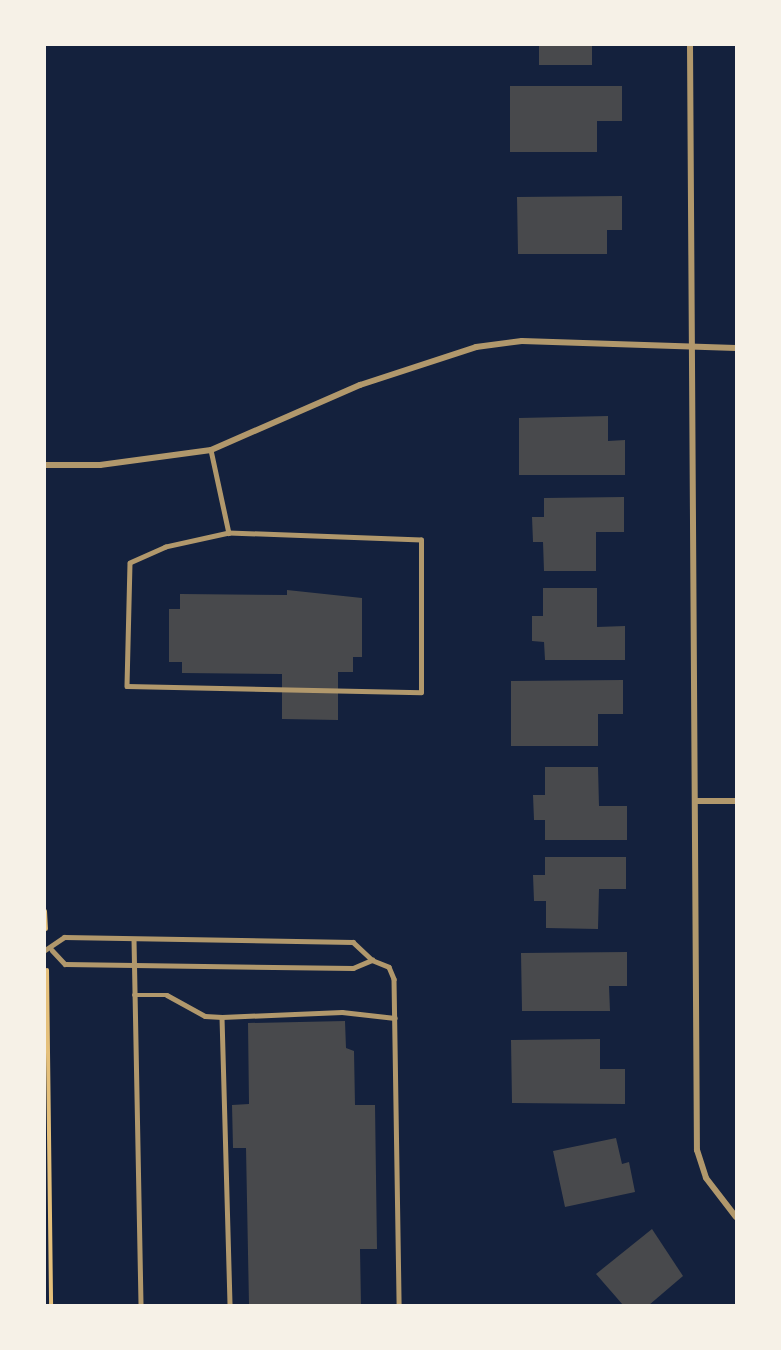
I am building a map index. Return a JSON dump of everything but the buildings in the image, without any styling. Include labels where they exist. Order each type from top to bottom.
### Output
[{"type":"street","points":[[690,45],[697,1150],[706,1178],[736,1217]]},
{"type":"street","points":[[45,465],[100,465],[211,450],[360,385],[476,347],[522,341],[736,348]]},
{"type":"street","points":[[695,801],[736,801]]},
{"type":"lane","points":[[211,450],[229,533]]},
{"type":"lane","points":[[229,533],[421,540],[421,692],[127,686],[130,563],[166,547],[229,533]]},
{"type":"lane","points":[[372,960],[353,968],[65,964],[48,950],[64,937],[353,942],[372,960],[389,968],[394,980],[399,1305]]},
{"type":"lane","points":[[134,939],[141,1305]]},
{"type":"lane","points":[[134,995],[167,995],[205,1016],[342,1012],[395,1018]]},
{"type":"lane","points":[[222,1017],[230,1305]]},
{"type":"path","points":[[45,911],[48,950],[51,1305]]}]
